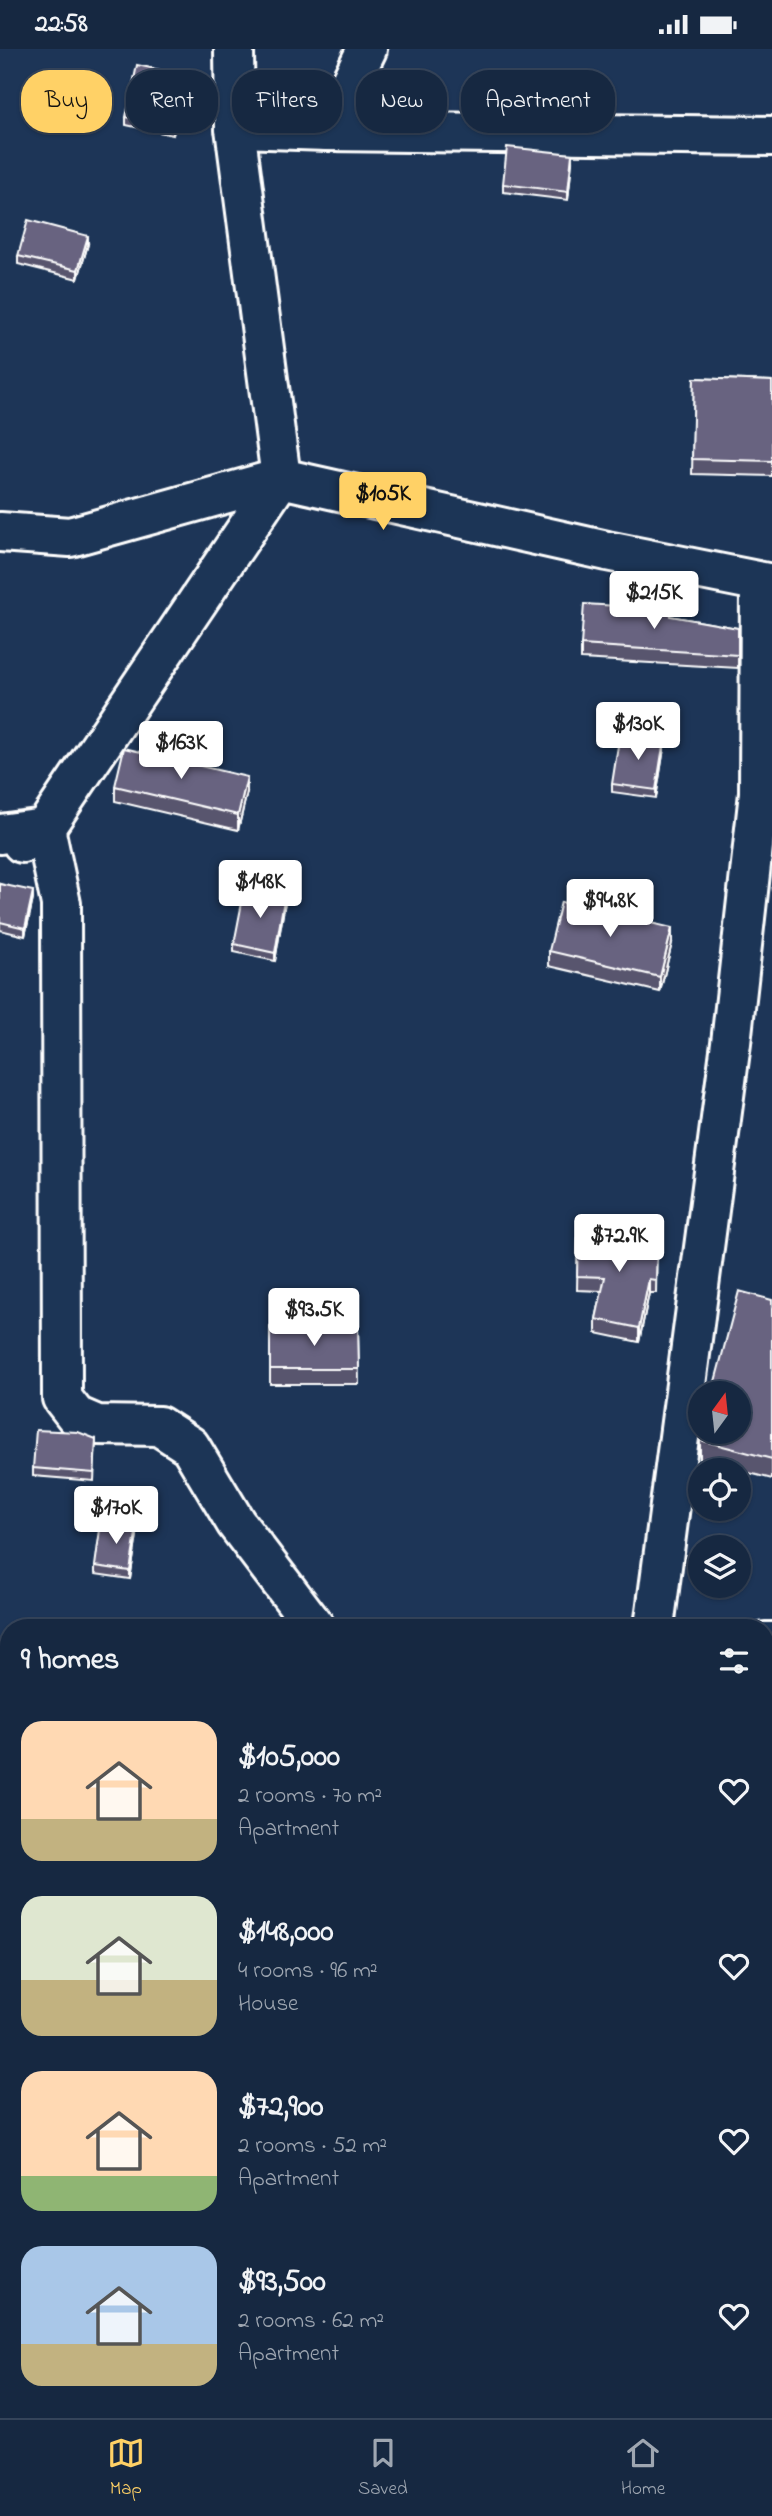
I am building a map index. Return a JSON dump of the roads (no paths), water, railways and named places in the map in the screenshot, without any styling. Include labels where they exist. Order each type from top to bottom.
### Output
[{"type":"street","points":[[234,49],[234,70]]},
{"type":"street","points":[[342,100],[367,49]]},
{"type":"street","points":[[342,131],[772,136]]},
{"type":"street","points":[[0,857],[45,828],[281,478],[236,133]]},
{"type":"street","points":[[0,532],[70,537],[281,478],[766,584],[759,793],[731,1043],[655,1619]]},
{"type":"street","points":[[0,834],[45,828]]},
{"type":"street","points":[[45,828],[61,904],[62,1398],[76,1416],[97,1425],[159,1426],[190,1446],[236,1523],[309,1619]]}]
